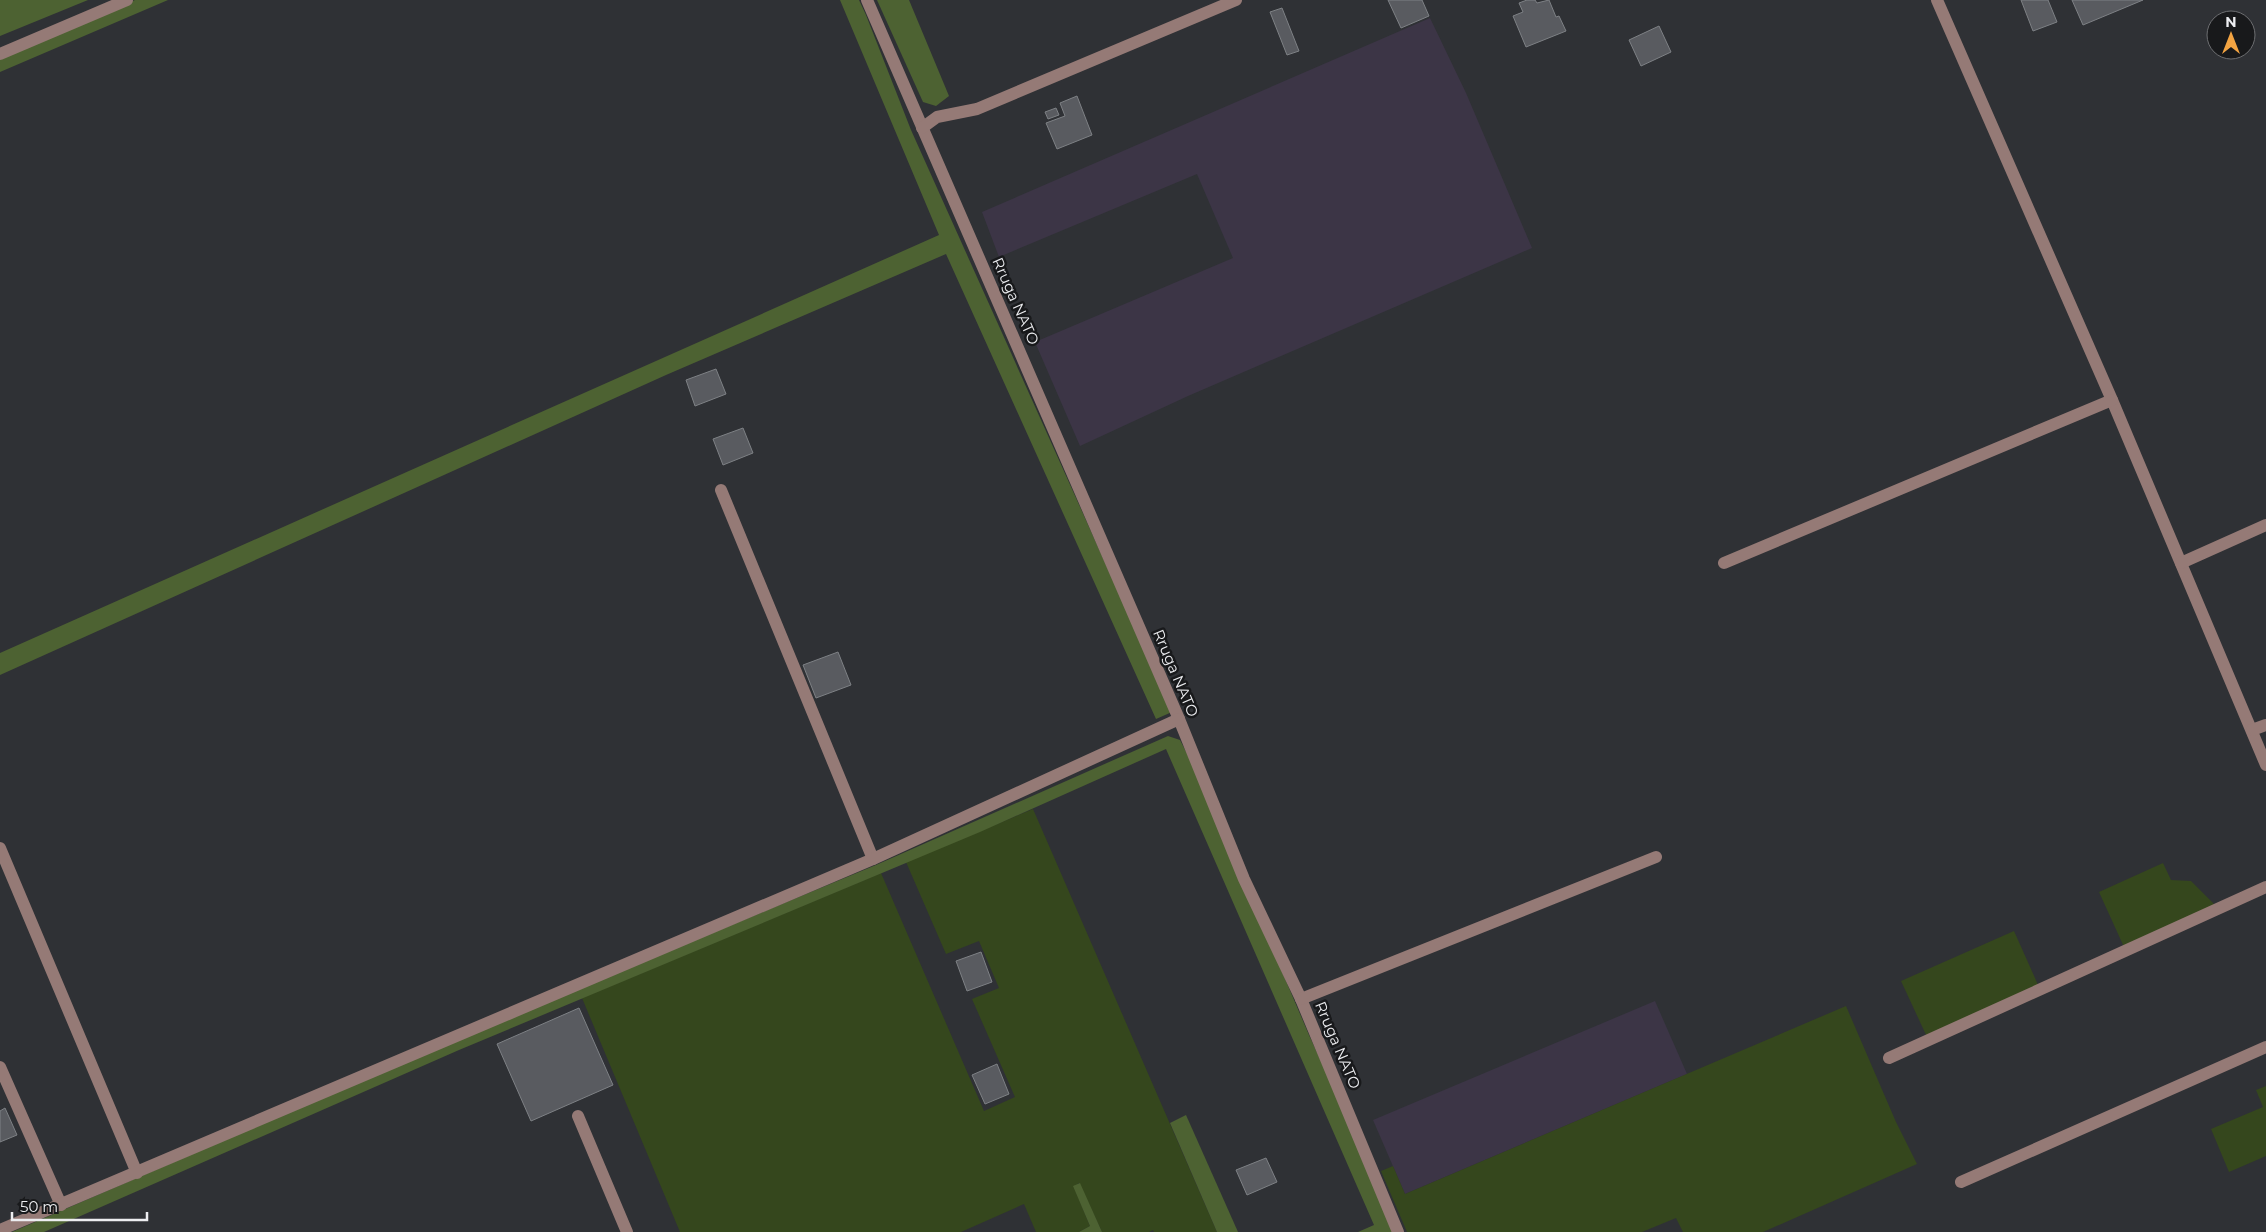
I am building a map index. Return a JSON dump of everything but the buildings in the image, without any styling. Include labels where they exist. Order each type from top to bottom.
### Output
[{"type":"street","points":[[0,54],[127,0]]},
{"type":"street","name":"Rruga NATO","points":[[867,0],[1178,719],[1244,879],[1301,999],[1398,1232]]},
{"type":"street","points":[[922,128],[937,117],[977,109],[1236,0]]},
{"type":"street","points":[[1937,0],[2112,400],[2266,765]]},
{"type":"street","points":[[1724,563],[2112,400]]},
{"type":"street","points":[[721,490],[872,859]]},
{"type":"street","points":[[2181,563],[2266,526]]},
{"type":"street","points":[[0,1230],[872,859],[1178,719]]},
{"type":"street","points":[[2252,730],[2266,725]]},
{"type":"street","points":[[0,848],[137,1173]]},
{"type":"street","points":[[1301,999],[1656,856]]},
{"type":"street","points":[[1889,1058],[2266,887]]},
{"type":"street","points":[[1960,1182],[2266,1047]]},
{"type":"street","points":[[0,1067],[60,1205]]},
{"type":"street","points":[[578,1116],[626,1232]]},
{"type":"shaded area","points":[[1430,18],[1466,93],[1532,248],[1188,396],[1080,446],[1035,342],[1233,258],[1197,174],[999,257],[982,212]]},
{"type":"shaded area","points":[[1655,1001],[1687,1074],[1405,1194],[1373,1120]]},
{"type":"green space","points":[[0,0],[88,0],[0,36]]},
{"type":"green space","points":[[135,0],[168,0],[0,72],[0,57]]},
{"type":"green space","points":[[840,0],[859,0],[866,15],[911,130],[1172,712],[1156,719],[946,254],[666,375],[0,675],[0,653],[939,235]]},
{"type":"green space","points":[[877,0],[909,0],[949,96],[936,106],[923,102]]},
{"type":"green space","points":[[1168,736],[1180,740],[1199,777],[1309,1035],[1358,1142],[1393,1232],[1358,1232],[1374,1225],[1166,749],[980,832],[459,1050],[44,1232],[12,1232],[505,1019],[876,865]]},
{"type":"green space","points":[[1033,809],[1217,1232],[1154,1232],[1153,1230],[1149,1232],[1102,1232],[1079,1183],[1074,1187],[1090,1226],[1079,1232],[1036,1232],[1024,1204],[961,1232],[680,1232],[582,998],[881,873],[984,1111],[1015,1097],[972,999],[999,988],[979,941],[946,954],[906,862]]},
{"type":"green space","points":[[2163,863],[2171,880],[2191,881],[2215,905],[2124,947],[2099,892]]},
{"type":"green space","points":[[2014,931],[2039,987],[1927,1037],[1901,981]]},
{"type":"green space","points":[[1846,1006],[1896,1122],[1917,1164],[1763,1232],[1683,1232],[1676,1218],[1642,1232],[1407,1232],[1381,1171],[1393,1166],[1405,1194]]},
{"type":"green space","points":[[2266,1086],[2266,1156],[2229,1172],[2211,1129],[2263,1107],[2256,1090]]},
{"type":"green space","points":[[1186,1115],[1238,1232],[1217,1232],[1170,1123]]},
{"type":"green space","points":[[1080,1183],[1102,1232],[1079,1232],[1090,1226],[1073,1186]]}]
